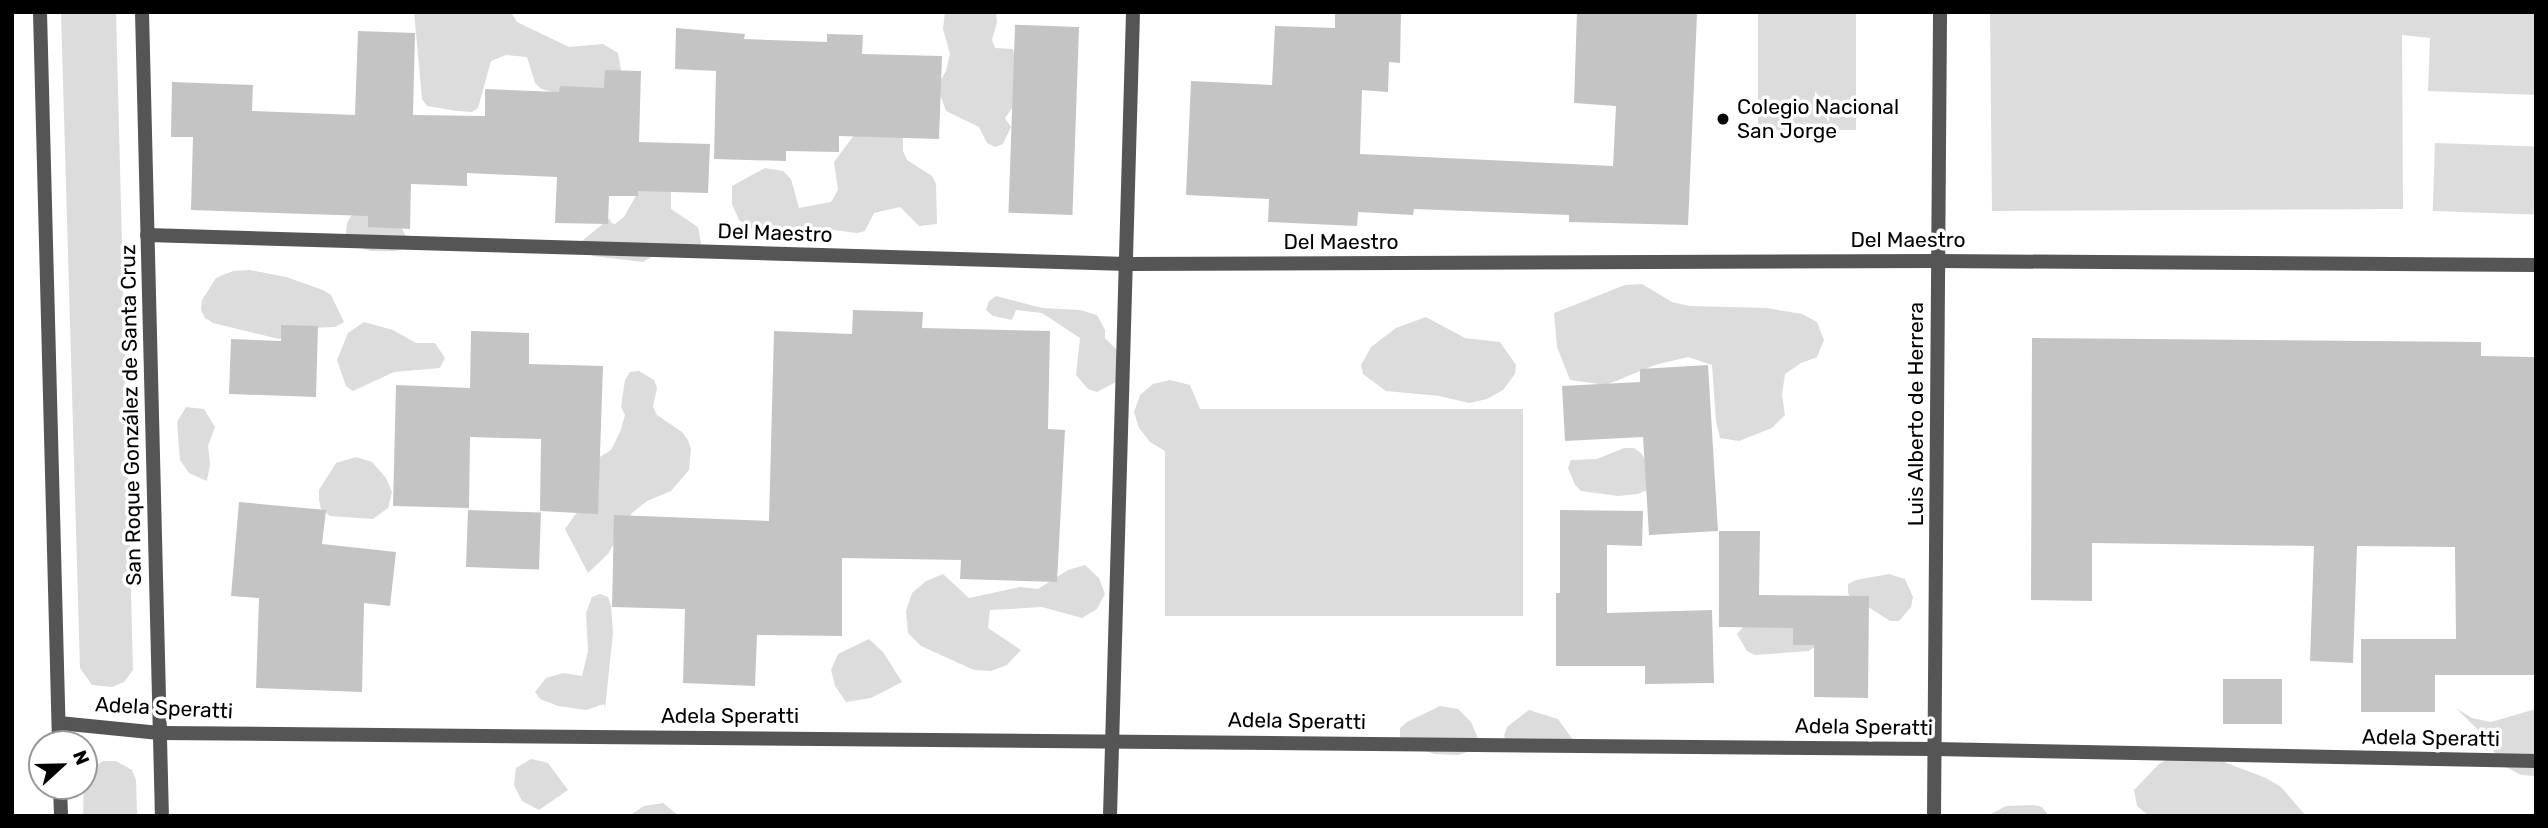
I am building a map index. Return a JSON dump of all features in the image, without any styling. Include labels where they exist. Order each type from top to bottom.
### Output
[{"type":"street","points":[[40,12],[59,730]]},
{"type":"street","name":"San Roque González de Santa Cruz","points":[[142,12],[162,816]]},
{"type":"street","points":[[1110,816],[1128,264],[1133,12]]},
{"type":"street","name":"Luis Alberto de Herrera","points":[[1934,816],[1940,12]]},
{"type":"street","name":"Del Maestro","points":[[147,235],[1128,264],[1938,261],[2536,265]]},
{"type":"street","name":"Adela Speratti","points":[[59,723],[160,733],[1934,749],[2536,761]]},
{"type":"shaded area","points":[[61,12],[116,12],[133,670],[124,682],[112,687],[92,685],[80,668]]},
{"type":"shaded area","points":[[414,12],[511,12],[517,22],[569,47],[603,44],[618,53],[621,70],[618,86],[569,96],[541,89],[535,83],[527,57],[506,55],[491,61],[478,108],[472,112],[427,106],[422,99]]},
{"type":"shaded area","points":[[945,12],[996,12],[997,22],[992,40],[995,48],[1013,49],[1020,75],[1015,104],[1005,118],[1011,127],[1003,144],[995,147],[987,143],[979,127],[946,111],[937,86],[946,71],[950,54],[943,29]]},
{"type":"shaded area","points":[[1758,12],[1856,12],[1856,130],[1758,130]]},
{"type":"shaded area","points":[[1990,12],[2536,12],[2536,95],[2428,91],[2430,38],[2402,35],[2403,209],[1992,211]]},
{"type":"shaded area","points":[[861,126],[903,133],[903,151],[907,160],[932,176],[936,184],[937,224],[919,226],[900,207],[874,213],[865,231],[857,233],[810,227],[762,236],[739,220],[732,204],[732,186],[765,168],[783,171],[791,179],[799,208],[831,202],[838,190],[834,162]]},
{"type":"shaded area","points":[[2435,143],[2536,147],[2534,214],[2433,211]]},
{"type":"shaded area","points":[[671,188],[671,209],[698,227],[702,248],[660,252],[643,262],[593,256],[580,249],[582,241],[610,218],[611,223],[615,224],[624,217],[639,190]]},
{"type":"shaded area","points":[[360,212],[400,225],[409,242],[403,249],[395,251],[371,251],[345,243],[347,223],[351,216]]},
{"type":"shaded area","points":[[250,270],[286,277],[323,290],[331,295],[344,322],[335,327],[308,328],[279,339],[213,323],[205,318],[201,310],[202,300],[216,278],[233,271]]},
{"type":"shaded area","points":[[1642,284],[1672,302],[1690,306],[1767,308],[1802,314],[1817,322],[1824,340],[1817,357],[1801,363],[1785,374],[1782,395],[1785,415],[1772,428],[1739,441],[1720,438],[1716,421],[1712,365],[1688,357],[1655,365],[1606,385],[1570,380],[1557,347],[1554,313],[1625,285]]},
{"type":"shaded area","points":[[996,296],[1042,308],[1080,310],[1097,315],[1105,330],[1105,338],[1117,350],[1120,380],[1097,392],[1088,389],[1076,375],[1080,338],[1042,313],[1016,310],[1012,320],[993,316],[986,310],[989,301]]},
{"type":"shaded area","points":[[1426,317],[1465,338],[1500,342],[1516,365],[1515,374],[1503,390],[1487,399],[1469,403],[1439,396],[1386,391],[1363,374],[1361,365],[1371,347],[1396,328]]},
{"type":"shaded area","points":[[364,322],[393,330],[416,343],[435,343],[445,358],[440,368],[394,372],[353,391],[346,386],[337,360],[348,333]]},
{"type":"shaded area","points":[[639,371],[654,380],[657,388],[653,407],[657,415],[682,432],[688,440],[691,449],[689,470],[671,491],[647,501],[632,513],[608,554],[588,573],[565,529],[580,508],[595,460],[611,450],[620,432],[625,415],[621,407],[625,380],[630,372]]},
{"type":"shaded area","points":[[1170,380],[1190,385],[1200,409],[1523,409],[1523,616],[1165,616],[1165,451],[1150,442],[1139,428],[1134,412],[1140,395],[1153,384]]},
{"type":"shaded area","points":[[186,407],[204,409],[215,427],[208,446],[210,464],[207,481],[189,473],[180,460],[177,422]]},
{"type":"shaded area","points":[[1624,448],[1634,448],[1642,454],[1646,463],[1647,490],[1618,496],[1581,491],[1575,485],[1568,468],[1571,460],[1597,459]]},
{"type":"shaded area","points":[[356,457],[372,462],[386,478],[392,492],[388,508],[373,519],[330,516],[321,509],[319,490],[336,463]]},
{"type":"shaded area","points":[[1085,565],[1099,578],[1105,594],[1097,609],[1082,618],[1042,607],[990,610],[988,628],[1021,650],[1007,665],[991,671],[974,670],[921,646],[908,633],[906,611],[912,593],[926,581],[943,574],[969,598],[1020,587],[1038,589],[1068,570]]},
{"type":"shaded area","points":[[1889,574],[1905,579],[1913,597],[1911,607],[1899,621],[1890,621],[1870,608],[1852,602],[1848,593],[1848,584],[1856,580]]},
{"type":"shaded area","points":[[600,594],[608,597],[611,605],[613,633],[605,709],[604,704],[586,710],[558,706],[540,699],[535,692],[546,678],[563,673],[582,676],[588,651],[586,613],[592,597]]},
{"type":"shaded area","points":[[1788,620],[1816,646],[1809,651],[1755,655],[1747,651],[1737,634],[1743,627]]},
{"type":"shaded area","points":[[869,639],[883,652],[902,682],[871,698],[846,702],[835,686],[831,670],[838,654]]},
{"type":"shaded area","points":[[1440,706],[1458,709],[1471,722],[1478,738],[1468,752],[1458,755],[1435,754],[1405,745],[1400,737],[1400,728],[1407,722]]},
{"type":"shaded area","points":[[2456,708],[2472,718],[2491,722],[2536,709],[2536,776],[2521,775],[2504,766],[2482,734]]},
{"type":"shaded area","points":[[1529,710],[1558,719],[1573,740],[1508,744],[1504,736],[1507,727]]},
{"type":"shaded area","points":[[2174,756],[2211,757],[2266,778],[2281,787],[2306,816],[2149,816],[2137,806],[2134,790],[2159,764]]},
{"type":"shaded area","points":[[531,759],[548,763],[568,790],[539,810],[522,801],[514,785],[516,768]]},
{"type":"shaded area","points":[[103,761],[116,761],[132,770],[136,780],[137,816],[83,816],[83,800],[98,800],[98,765]]},
{"type":"shaded area","points":[[663,803],[679,816],[629,816],[644,806]]},
{"type":"shaded area","points":[[2006,806],[2042,807],[2049,816],[1987,816]]},
{"type":"building","points":[[1335,12],[1401,12],[1400,63],[1389,62],[1388,92],[1362,90],[1360,154],[1613,166],[1616,106],[1574,103],[1577,12],[1697,14],[1688,225],[1569,222],[1569,215],[1414,209],[1413,215],[1358,212],[1357,226],[1268,222],[1269,199],[1186,195],[1191,81],[1272,85],[1275,26],[1335,28]]},
{"type":"building","points":[[1015,25],[1079,27],[1072,215],[1008,213]]},
{"type":"building","points":[[676,28],[745,34],[744,39],[827,42],[827,34],[863,35],[862,54],[942,56],[939,139],[839,136],[839,152],[786,151],[786,161],[714,159],[716,71],[675,69]]},
{"type":"building","points":[[358,31],[415,33],[413,115],[485,116],[485,89],[559,92],[560,86],[604,88],[605,70],[641,71],[639,142],[710,144],[708,193],[638,191],[638,196],[609,196],[608,224],[555,223],[557,177],[467,173],[467,186],[411,184],[410,229],[368,227],[368,216],[191,210],[193,137],[171,137],[172,82],[253,85],[252,111],[355,115]]},
{"type":"building","points":[[853,310],[923,312],[922,328],[1050,331],[1048,429],[1065,430],[1057,582],[960,579],[961,560],[842,558],[842,636],[757,635],[755,686],[683,683],[685,609],[612,607],[614,515],[769,521],[774,331],[852,334]]},
{"type":"building","points":[[281,325],[318,326],[316,397],[229,394],[231,339],[281,341]]},
{"type":"building","points":[[471,331],[529,333],[529,364],[603,366],[598,514],[540,511],[541,439],[470,437],[469,508],[393,506],[396,385],[470,388]]},
{"type":"building","points":[[2032,338],[2481,342],[2481,356],[2536,357],[2536,675],[2435,675],[2435,712],[2361,712],[2361,639],[2456,639],[2455,547],[2357,546],[2353,663],[2310,661],[2314,546],[2092,543],[2092,601],[2031,600]]},
{"type":"building","points":[[1708,365],[1718,531],[1649,535],[1643,437],[1565,441],[1562,386],[1640,382],[1640,369]]},
{"type":"building","points":[[239,502],[326,510],[322,544],[396,552],[390,606],[364,603],[362,692],[256,688],[259,598],[231,596]]},
{"type":"building","points":[[468,510],[541,513],[539,570],[466,567]]},
{"type":"building","points":[[1560,510],[1643,511],[1642,546],[1607,545],[1607,613],[1712,610],[1714,683],[1645,684],[1645,666],[1556,666],[1556,593],[1560,593]]},
{"type":"building","points":[[1719,531],[1760,531],[1759,595],[1869,596],[1868,698],[1814,697],[1814,645],[1793,645],[1793,628],[1719,627]]},
{"type":"building","points":[[2223,679],[2282,679],[2282,724],[2223,724]]},
{"type":"place","name":"Colegio Nacional San Jorge","points":[[1723,119]]}]
